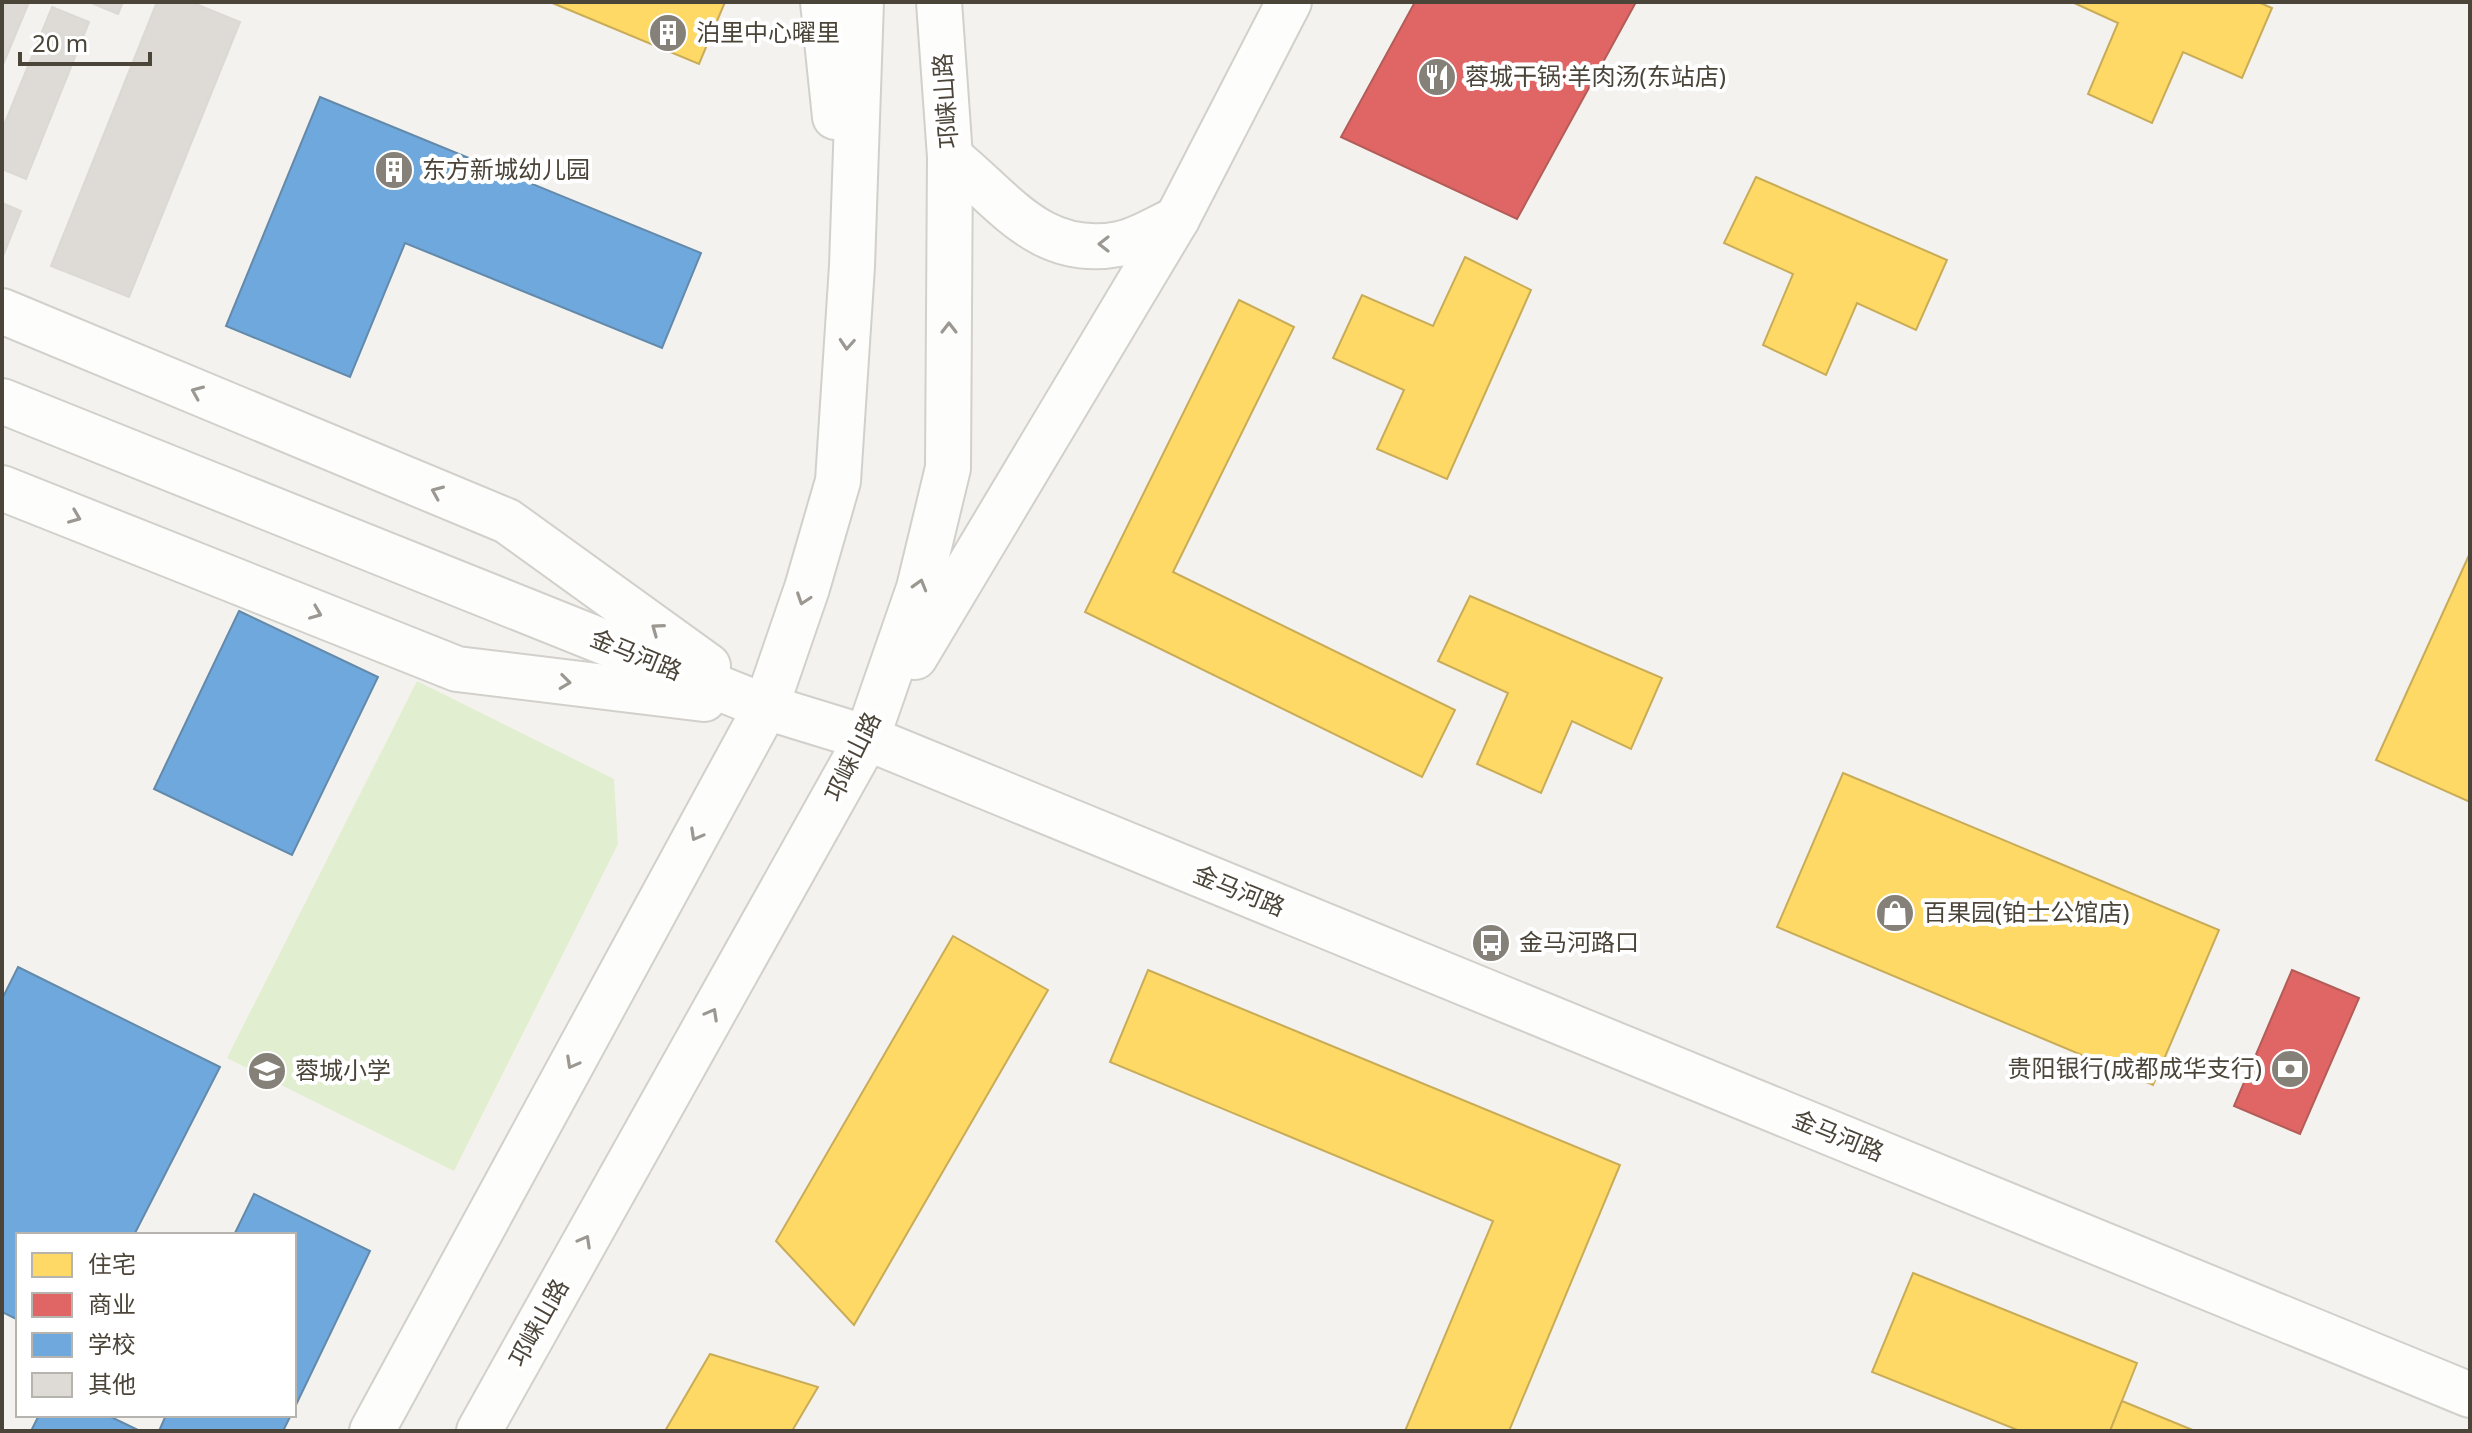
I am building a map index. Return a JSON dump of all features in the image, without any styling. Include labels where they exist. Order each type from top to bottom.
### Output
[{"type":"street","points":[[823,2],[852,266]]},
{"type":"street","points":[[372,1431],[766,707],[807,588],[838,481],[852,266],[861,2]]},
{"type":"street","name":"邛崃山路","points":[[479,1431],[867,738],[919,588],[948,468],[950,157],[939,2]]},
{"type":"street","points":[[965,2],[950,157],[988,187],[1014,217],[1047,238],[1083,244],[1120,244],[1177,219]]},
{"type":"street","points":[[867,738],[1177,219],[1289,2]]},
{"type":"street","points":[[2,311],[507,521],[766,707]]},
{"type":"street","name":"金马河路","points":[[2,401],[766,707],[867,738],[2470,1395]]},
{"type":"street","points":[[2,488],[457,669],[766,707]]},
{"type":"green space","points":[[417,681],[614,779],[618,844],[454,1171],[227,1058]]},
{"type":"building: 住宅","name":"泊里中心曜里","points":[[550,2],[725,2],[699,64]]},
{"type":"building: 住宅","points":[[2072,2],[2258,2],[2272,8],[2242,78],[2183,52],[2152,123],[2088,94],[2118,23]]},
{"type":"building: 住宅","points":[[1756,177],[1947,260],[1916,330],[1857,303],[1826,375],[1763,345],[1793,274],[1724,243]]},
{"type":"building: 住宅","points":[[1465,257],[1531,290],[1447,479],[1377,449],[1404,390],[1333,358],[1362,295],[1433,326]]},
{"type":"building: 住宅","points":[[1239,300],[1294,327],[1173,572],[1455,710],[1422,777],[1085,612]]},
{"type":"building: 住宅","points":[[2470,553],[2470,802],[2376,760]]},
{"type":"building: 住宅","points":[[1470,596],[1662,678],[1631,749],[1572,721],[1541,793],[1477,764],[1508,693],[1438,661]]},
{"type":"building: 住宅","points":[[1843,773],[2219,930],[2153,1085],[1777,927]]},
{"type":"building: 住宅","points":[[953,936],[1048,990],[854,1325],[776,1241]]},
{"type":"building: 住宅","points":[[1148,970],[1620,1165],[1509,1431],[1405,1431],[1493,1221],[1110,1062]]},
{"type":"building: 住宅","points":[[1913,1273],[2137,1363],[2110,1431],[2020,1431],[1872,1372]]},
{"type":"building: 住宅","points":[[710,1354],[818,1387],[792,1431],[665,1431]]},
{"type":"building: 住宅","points":[[2122,1401],[2195,1431],[2110,1431]]},
{"type":"building: 商业","points":[[1415,2],[1636,2],[1517,219],[1341,137]]},
{"type":"building: 商业","points":[[2292,970],[2359,998],[2300,1134],[2234,1106]]},
{"type":"building: 学校","name":"东方新城幼儿园","points":[[320,97],[701,253],[662,348],[405,243],[350,377],[226,326]]},
{"type":"building: 学校","points":[[239,611],[378,677],[292,855],[154,789]]},
{"type":"building: 学校","points":[[18,967],[220,1067],[135,1233],[16,1233],[16,1319],[2,1312],[2,999]]},
{"type":"building: 学校","points":[[254,1194],[370,1251],[296,1405],[296,1233],[235,1233]]},
{"type":"building: 学校","points":[[38,1417],[111,1417],[140,1431],[31,1431]]},
{"type":"building: 学校","points":[[165,1417],[290,1417],[283,1431],[159,1431]]},
{"type":"building: 其他","points":[[2,2],[29,2],[2,67]]},
{"type":"building: 其他","points":[[89,2],[123,2],[118,14]]},
{"type":"building: 其他","points":[[157,2],[191,2],[240,22],[129,297],[51,266]]},
{"type":"building: 其他","points":[[52,7],[89,22],[26,179],[2,169],[2,130]]},
{"type":"building: 其他","points":[[2,203],[21,211],[3,256],[2,255]]},
{"type":"place","name":"泊里中心曜里","points":[[668,33]]},
{"type":"place","name":"蓉城干锅·羊肉汤(东站店)","points":[[1437,77]]},
{"type":"place","name":"东方新城幼儿园","points":[[394,170]]},
{"type":"place","name":"百果园(铂士公馆店)","points":[[1895,913]]},
{"type":"place","name":"金马河路口","points":[[1491,943]]},
{"type":"place","name":"贵阳银行(成都成华支行)","points":[[2290,1069]]},
{"type":"place","name":"蓉城小学","points":[[267,1071]]}]
